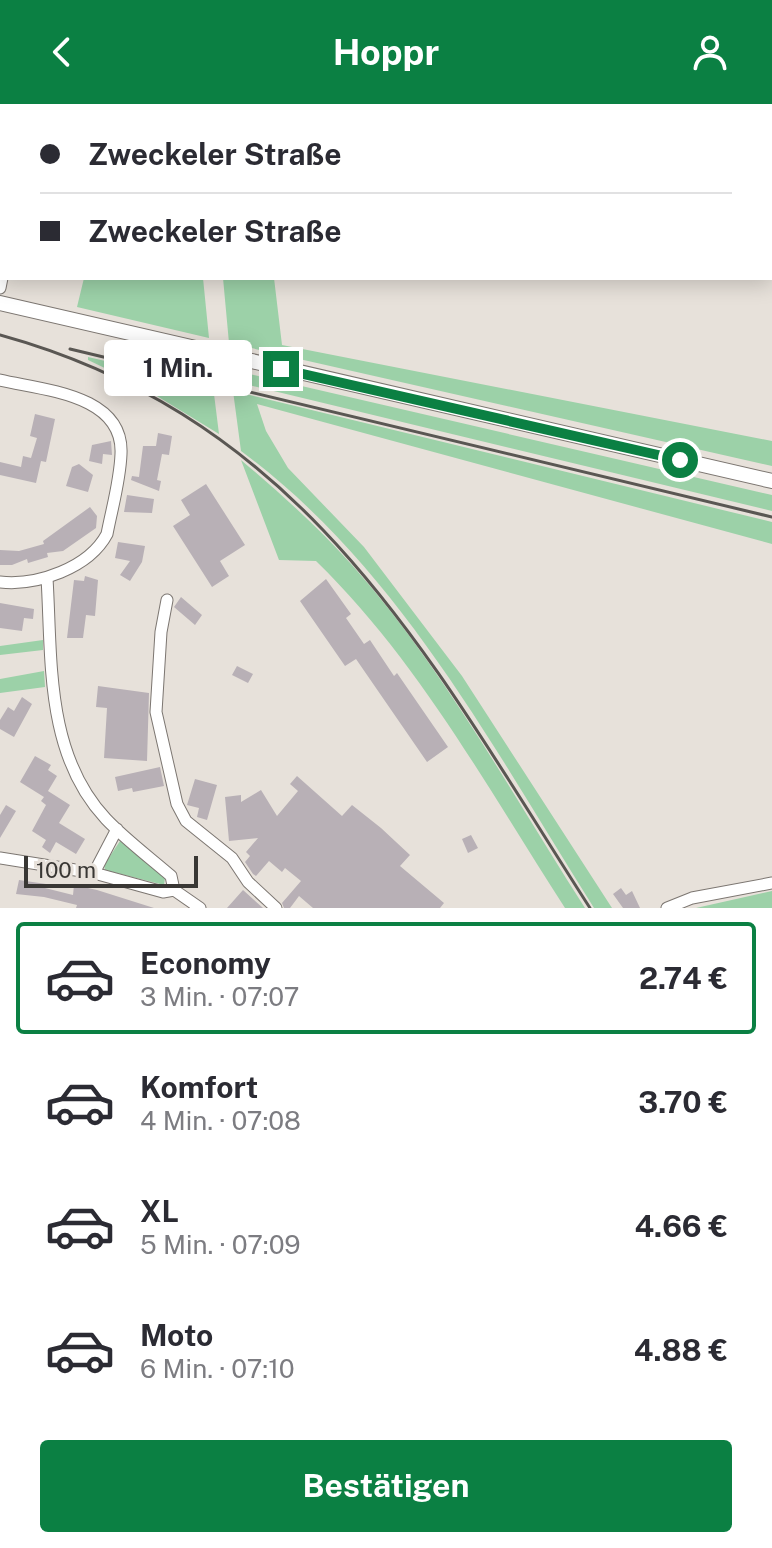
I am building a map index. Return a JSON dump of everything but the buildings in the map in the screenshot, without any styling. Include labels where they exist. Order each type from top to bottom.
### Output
[{"type":"street","points":[[0,303],[772,481]]},
{"type":"street","points":[[0,380],[78,399],[94,406],[110,419],[120,439],[121,454],[107,534],[101,546],[47,578],[0,582]]},
{"type":"street","points":[[47,578],[55,688],[61,739],[69,765],[84,791],[117,829],[171,876],[174,890],[200,908]]},
{"type":"street","points":[[167,600],[161,632],[156,712],[177,804],[186,821],[232,858],[248,882],[276,908]]},
{"type":"street","points":[[94,873],[117,829]]},
{"type":"street","points":[[0,858],[94,873],[163,892],[174,890]]},
{"type":"street","points":[[667,908],[692,898],[772,883]]},
{"type":"green space","points":[[84,280],[203,280],[209,338],[77,307]]},
{"type":"green space","points":[[223,280],[274,280],[282,345],[772,441],[772,466],[229,343]]},
{"type":"green space","points":[[88,357],[213,386],[219,434],[134,382],[88,360]]},
{"type":"green space","points":[[232,370],[772,495],[772,511],[232,381]]},
{"type":"green space","points":[[233,391],[772,522],[772,544],[257,404],[266,431],[288,468],[364,547],[462,676],[612,908],[594,908],[479,723],[395,604],[348,549],[297,497],[241,451]]},
{"type":"green space","points":[[241,460],[326,537],[385,604],[475,732],[585,908],[565,908],[450,727],[353,599],[316,561],[279,560]]},
{"type":"green space","points":[[43,640],[43,650],[0,655],[0,646]]},
{"type":"green space","points":[[44,671],[45,687],[0,693],[0,679]]},
{"type":"green space","points":[[120,841],[165,878],[164,885],[105,870],[104,865]]},
{"type":"green space","points":[[772,891],[772,908],[696,908]]},
{"type":"railway","points":[[0,335],[107,374],[200,425],[280,488],[350,560],[414,640],[474,725],[590,908]]},
{"type":"railway","points":[[70,349],[772,517]]},
{"type":"route","points":[[281,369],[680,460]]}]
